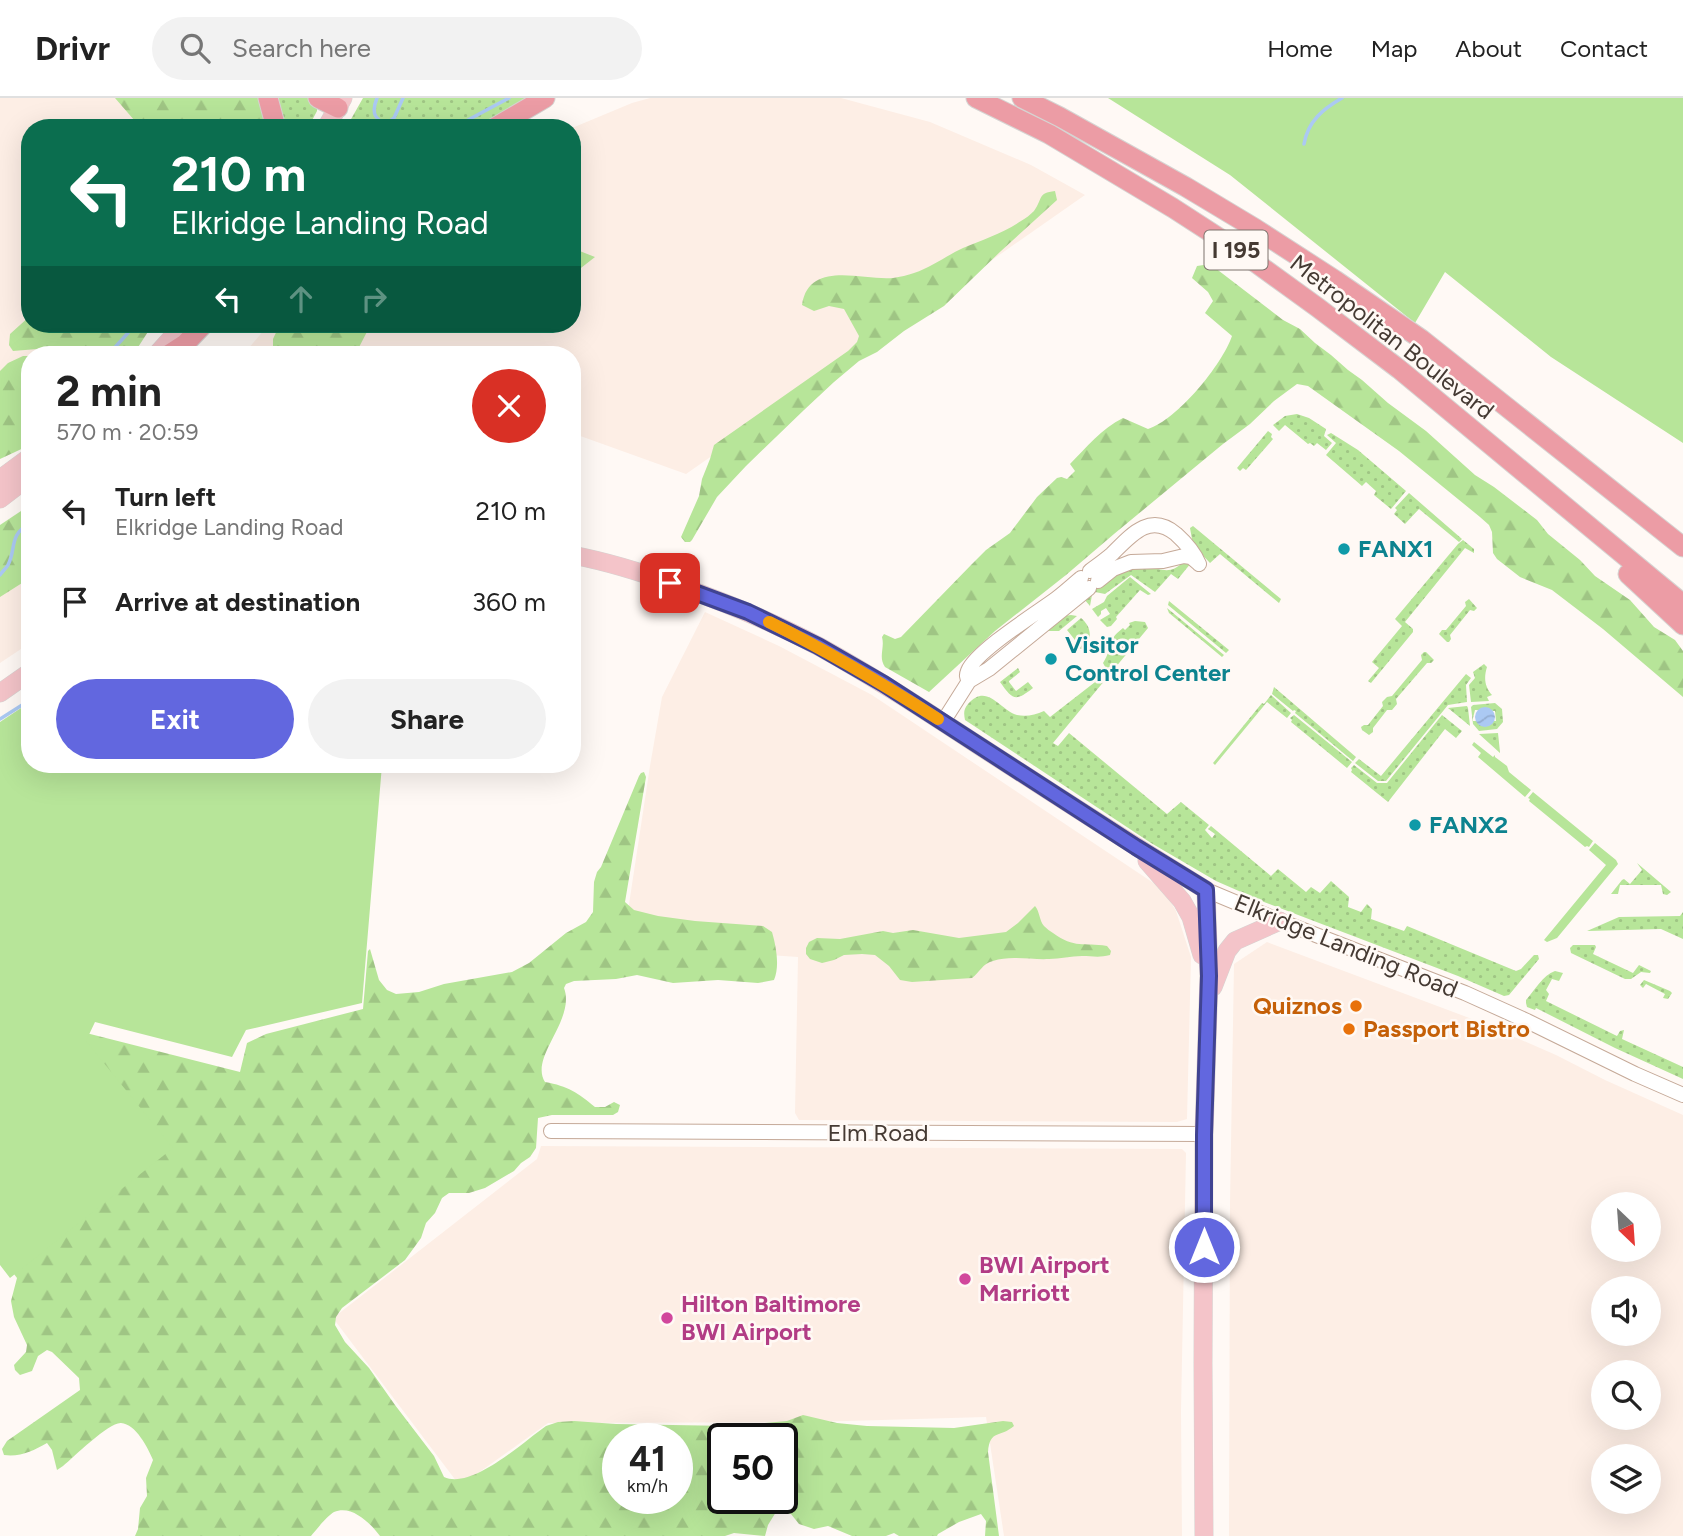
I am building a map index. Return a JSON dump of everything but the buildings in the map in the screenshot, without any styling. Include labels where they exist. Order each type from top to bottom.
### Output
[{"type":"highway","points":[[268,98],[274,119]]},
{"type":"highway","points":[[318,98],[340,103]]},
{"type":"highway","points":[[509,119],[545,98]]},
{"type":"highway","name":"Metropolitan Boulevard","points":[[976,98],[1049,134],[1241,252],[1399,369],[1683,604]]},
{"type":"highway","name":"Metropolitan Boulevard","points":[[1023,98],[1186,187],[1256,229],[1421,339],[1683,544]]},
{"type":"highway","points":[[182,346],[195,333]]},
{"type":"highway","points":[[1475,433],[1683,625]]},
{"type":"main road","points":[[331,119],[340,103]]},
{"type":"main road","points":[[164,346],[176,333]]},
{"type":"main road","points":[[0,479],[21,464]]},
{"type":"main road","points":[[0,499],[21,483]]},
{"type":"main road","name":"Elkridge Landing Road","points":[[581,557],[649,575],[748,612],[818,646],[884,684],[1206,890]]},
{"type":"main road","points":[[0,693],[21,678]]},
{"type":"main road","points":[[1136,847],[1182,901],[1191,917],[1209,976]]},
{"type":"main road","points":[[1204,1536],[1204,1135],[1209,997],[1206,890]]},
{"type":"main road","points":[[1209,997],[1227,951],[1235,941],[1280,921]]},
{"type":"street","points":[[943,722],[969,681],[989,669],[1089,580],[1134,534],[1145,527],[1163,526],[1172,531],[1191,550],[1199,564],[1191,557],[1184,556],[1163,561],[1131,562],[1089,580]]},
{"type":"street","name":"Elkridge Landing Road","points":[[1206,890],[1503,1009],[1627,1071],[1683,1095]]},
{"type":"street","name":"Elm Road","points":[[551,1131],[1204,1135]]},
{"type":"shaded area","points":[[0,98],[240,98],[248,119],[21,119],[21,333],[52,333],[83,346],[21,346],[21,426],[0,441]]},
{"type":"shaded area","points":[[650,98],[841,98],[930,122],[1031,165],[1085,195],[686,474],[581,436],[581,346],[251,346],[261,333],[581,333],[581,124]]},
{"type":"shaded area","points":[[21,549],[21,649],[0,663],[0,563]]},
{"type":"shaded area","points":[[705,612],[779,646],[872,695],[1164,890],[1176,911],[1191,957],[1187,1119],[1177,1122],[799,1120],[795,1113],[798,957],[630,945],[626,924],[662,697]]},
{"type":"shaded area","points":[[1267,942],[1480,1022],[1683,1115],[1683,1536],[1229,1536],[1234,964]]},
{"type":"shaded area","points":[[541,1146],[1182,1149],[1186,1153],[1181,1411],[1182,1536],[1004,1536],[986,1417],[812,1422],[548,1423],[460,1486],[333,1318],[537,1159]]},
{"type":"green space","points":[[115,98],[259,98],[266,119],[133,119]]},
{"type":"green space","points":[[273,98],[310,98],[317,106],[313,119],[278,119]]},
{"type":"green space","points":[[363,98],[533,98],[497,119],[351,119]]},
{"type":"green space","points":[[1108,98],[1683,98],[1683,443],[1551,357],[1445,272],[1415,323],[1230,175]]},
{"type":"green space","points":[[1055,191],[1057,200],[944,306],[877,352],[859,361],[804,410],[717,497],[692,540],[685,542],[681,537],[699,496],[714,445],[857,342],[859,336],[844,309],[829,306],[814,311],[802,305],[807,291],[815,282],[839,275],[893,278],[921,271],[1026,218],[1034,211],[1043,195]]},
{"type":"green space","points":[[581,252],[595,257],[581,268]]},
{"type":"green space","points":[[1210,264],[1283,320],[1300,329],[1388,403],[1426,431],[1475,475],[1537,520],[1548,534],[1595,576],[1630,600],[1654,627],[1675,640],[1683,651],[1683,697],[1552,590],[1520,577],[1497,559],[1493,553],[1489,525],[1399,451],[1308,386],[1297,384],[995,631],[929,692],[885,667],[882,656],[884,634],[895,639],[901,637],[986,550],[1010,533],[1037,497],[1057,478],[1067,479],[1075,471],[1070,464],[1101,433],[1123,418],[1148,429],[1160,424],[1185,403],[1209,376],[1232,336],[1205,313],[1213,301],[1208,292],[1192,278],[1197,266]]},
{"type":"green space","points":[[21,324],[21,333],[147,333],[139,346],[21,346],[21,350],[13,351],[9,345],[10,334]]},
{"type":"green space","points":[[276,333],[366,333],[360,346],[273,346]]},
{"type":"green space","points":[[21,357],[21,449],[0,459],[0,371],[8,363]]},
{"type":"green space","points":[[1297,414],[1326,429],[1324,436],[1332,443],[1326,450],[1317,443],[1314,446],[1308,444],[1285,425],[1279,431],[1273,425],[1285,416]]},
{"type":"green space","points":[[1268,431],[1273,439],[1246,470],[1243,468],[1240,471],[1237,468]]},
{"type":"green space","points":[[1331,433],[1358,450],[1406,491],[1391,509],[1374,495],[1376,491],[1366,482],[1362,486],[1326,455],[1336,443],[1327,435]]},
{"type":"green space","points":[[1409,493],[1462,539],[1459,542],[1419,509],[1405,524],[1394,514],[1397,510],[1395,508]]},
{"type":"green space","points":[[21,511],[21,584],[0,597],[0,525]]},
{"type":"green space","points":[[1193,526],[1281,599],[1279,603],[1220,554],[1210,563],[1193,545],[1190,528]]},
{"type":"green space","points":[[1463,540],[1474,549],[1474,553],[1465,548],[1405,622],[1413,632],[1371,683],[1368,681],[1379,668],[1372,662],[1402,626],[1395,619]]},
{"type":"green space","points":[[1184,561],[1191,563],[1178,579],[1171,574],[1155,592],[1131,575],[1105,594],[1095,592],[1090,606],[1084,599],[1121,570],[1171,570]]},
{"type":"green space","points":[[1130,577],[1151,594],[1140,590],[1111,626],[1107,627],[1100,620],[1110,614],[1106,608],[1098,617],[1092,609],[1104,602],[1107,596]]},
{"type":"green space","points":[[1469,599],[1477,608],[1470,610],[1447,642],[1439,634],[1446,630]]},
{"type":"green space","points":[[1169,601],[1229,650],[1226,653],[1168,605]]},
{"type":"green space","points":[[1167,608],[1224,655],[1222,657],[1169,613]]},
{"type":"green space","points":[[1064,616],[1077,616],[1059,631],[1045,631]]},
{"type":"green space","points":[[1081,618],[1090,633],[1088,642],[1082,649],[1078,648],[1079,645],[1067,630]]},
{"type":"green space","points":[[1145,622],[1148,628],[1053,743],[1058,746],[1069,733],[1167,814],[1181,802],[1209,825],[1205,830],[1212,838],[1215,834],[1208,829],[1211,826],[1271,876],[1278,869],[1306,892],[1311,887],[1320,893],[1331,881],[1349,897],[1348,907],[1361,912],[1367,904],[1372,909],[1371,919],[1404,931],[1407,926],[1516,971],[1534,955],[1538,955],[1539,959],[1509,995],[1504,996],[1216,881],[1151,843],[965,720],[966,706],[981,696],[993,699],[1017,715],[1044,711],[1050,717],[1108,672],[1103,663],[1111,641],[1117,633],[1130,625],[1129,623]]},
{"type":"green space","points":[[1424,652],[1434,660],[1427,663],[1396,699],[1397,704],[1392,710],[1387,710],[1373,728],[1373,732],[1369,735],[1362,730],[1361,727],[1368,725],[1383,706],[1382,702],[1392,696],[1422,660],[1421,655]]},
{"type":"green space","points":[[1484,664],[1487,667],[1486,685],[1492,695],[1487,697],[1489,701],[1471,702],[1469,685],[1475,678],[1473,672]]},
{"type":"green space","points":[[1018,668],[1020,672],[1009,682],[1016,691],[1028,682],[1033,688],[1022,696],[1015,697],[1011,696],[1000,682]]},
{"type":"green space","points":[[1466,674],[1471,678],[1466,685],[1467,702],[1448,705],[1386,781],[1378,781],[1355,763],[1359,759],[1381,776]]},
{"type":"green space","points":[[1274,687],[1356,757],[1353,761],[1295,713],[1296,711],[1272,694]]},
{"type":"green space","points":[[1271,695],[1291,713],[1287,718],[1267,702],[1215,765],[1213,763]]},
{"type":"green space","points":[[1495,703],[1502,709],[1503,722],[1497,729],[1479,731],[1473,724],[1471,707]],"holes":[[[1475,710],[1495,711],[1496,721],[1473,721]]]},
{"type":"green space","points":[[21,708],[21,773],[381,773],[362,1003],[246,1030],[232,1057],[95,1022],[86,1041],[173,1148],[10,1278],[0,1265],[0,722]]},
{"type":"green space","points":[[1448,708],[1468,708],[1470,726]]},
{"type":"green space","points":[[1294,715],[1352,762],[1347,768],[1291,722],[1290,718]]},
{"type":"green space","points":[[1442,715],[1462,731],[1456,738],[1445,729],[1388,802],[1351,772],[1354,765],[1377,783],[1387,783]]},
{"type":"green space","points":[[1498,733],[1500,752],[1500,753],[1479,734]]},
{"type":"green space","points":[[1474,742],[1493,757],[1495,755],[1507,766],[1509,772],[1531,790],[1525,797],[1478,757],[1481,753],[1472,745]]},
{"type":"green space","points":[[644,772],[646,777],[625,902],[634,910],[658,916],[763,926],[772,932],[775,943],[777,962],[774,980],[758,983],[718,980],[673,983],[637,975],[566,984],[564,1013],[543,1061],[545,1082],[572,1091],[595,1107],[605,1107],[614,1102],[620,1105],[618,1112],[613,1115],[552,1115],[538,1118],[536,1148],[530,1157],[514,1171],[485,1188],[469,1193],[449,1193],[442,1198],[435,1213],[426,1223],[421,1238],[405,1260],[342,1308],[336,1317],[335,1325],[345,1342],[369,1368],[434,1456],[444,1477],[469,1477],[483,1471],[546,1426],[574,1421],[602,1423],[602,1514],[693,1514],[693,1425],[707,1426],[707,1514],[775,1514],[765,1536],[734,1533],[725,1536],[380,1536],[360,1516],[341,1510],[331,1514],[311,1536],[135,1536],[140,1508],[147,1496],[146,1478],[153,1460],[141,1437],[126,1424],[116,1424],[108,1428],[57,1470],[52,1450],[47,1443],[27,1453],[4,1455],[2,1449],[7,1441],[80,1390],[79,1378],[47,1350],[38,1356],[32,1371],[20,1375],[14,1365],[26,1352],[27,1345],[14,1317],[11,1301],[17,1278],[5,1262],[0,961],[31,1019],[240,1072],[247,1043],[266,1034],[363,1009],[370,949],[379,980],[387,990],[396,994],[419,992],[444,984],[512,972],[586,922],[593,912],[597,872],[639,776]]},
{"type":"green space","points":[[1533,792],[1593,841],[1589,847],[1585,847],[1529,801],[1528,798]]},
{"type":"green space","points":[[1595,843],[1618,864],[1557,938],[1547,942],[1544,940],[1606,865],[1589,850]]},
{"type":"green space","points":[[1637,863],[1671,892],[1663,894],[1661,885],[1620,885],[1618,894],[1611,894],[1622,880],[1630,884],[1642,870]]},
{"type":"green space","points":[[1035,906],[1042,924],[1053,933],[1073,943],[1107,946],[1111,951],[1110,955],[1053,959],[1006,958],[986,964],[972,978],[912,982],[900,980],[889,966],[875,955],[844,955],[822,963],[810,959],[806,954],[809,942],[817,938],[840,939],[883,931],[893,933],[913,930],[959,938],[1006,932]]},
{"type":"green space","points":[[1683,912],[1683,939],[1661,929],[1587,931],[1619,917],[1680,916]]},
{"type":"green space","points":[[1573,945],[1595,945],[1593,954],[1633,973],[1639,965],[1651,971],[1625,979],[1571,953],[1570,948]]},
{"type":"green space","points":[[1555,971],[1563,973],[1559,981],[1552,979],[1546,990],[1549,994],[1546,1001],[1617,1036],[1624,1030],[1622,1039],[1683,1067],[1683,1079],[1536,1008],[1527,1007],[1526,1000],[1543,979]]},
{"type":"green space","points":[[1644,980],[1672,993],[1668,999],[1663,998],[1665,994],[1646,984],[1643,988],[1640,985]]},
{"type":"green space","points":[[803,1415],[837,1423],[867,1426],[954,1428],[1003,1421],[1012,1422],[1014,1426],[993,1437],[988,1452],[999,1536],[985,1536],[986,1521],[981,1514],[959,1522],[937,1536],[899,1536],[894,1533],[886,1536],[852,1536],[828,1526],[814,1529],[799,1524],[791,1514],[798,1514],[798,1423],[764,1423],[787,1421]]},
{"type":"water","points":[[1485,707],[1492,710],[1495,717],[1492,724],[1485,727],[1478,724],[1475,717],[1478,710]]},
{"type":"waterway","points":[[377,98],[374,113],[378,119]]},
{"type":"waterway","points":[[393,119],[403,98]]},
{"type":"waterway","points":[[470,119],[509,98]]},
{"type":"waterway","points":[[1304,144],[1317,117],[1342,98]]},
{"type":"waterway","points":[[116,346],[128,333]]},
{"type":"waterway","points":[[0,575],[11,559],[16,537],[21,530]]},
{"type":"waterway","points":[[0,719],[21,706]]},
{"type":"slow traffic","points":[[769,622],[818,646],[938,719]]},
{"type":"place","name":"FANX1","points":[[1344,549]]},
{"type":"place","name":"Visitor Control Center","points":[[1051,659]]},
{"type":"place","name":"FANX2","points":[[1415,825]]},
{"type":"place","name":"Quiznos","points":[[1356,1006]]},
{"type":"place","name":"Passport Bistro","points":[[1349,1029]]},
{"type":"place","name":"BWI Airport Marriott","points":[[965,1279]]},
{"type":"place","name":"Hilton Baltimore BWI Airport","points":[[667,1318]]},
{"type":"route","points":[[670,583],[748,612],[818,646],[884,684],[1206,890],[1209,976],[1204,1247]]}]
